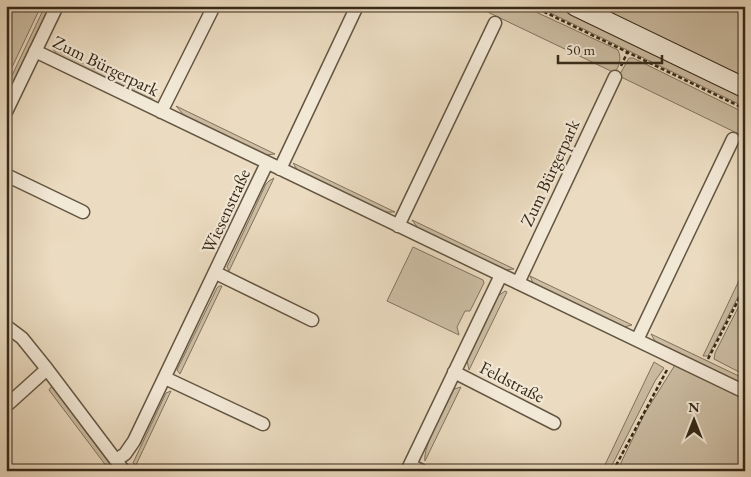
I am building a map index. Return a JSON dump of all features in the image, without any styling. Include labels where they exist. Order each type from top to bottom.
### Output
[{"type":"main road","points":[[575,6],[745,88]]},
{"type":"street","points":[[6,112],[57,6]]},
{"type":"street","name":"Zum Bürgerpark","points":[[161,112],[214,6]]},
{"type":"street","points":[[280,169],[356,6]]},
{"type":"street","points":[[398,226],[495,23]]},
{"type":"street","name":"Zum Bürgerpark","points":[[35,51],[745,392]]},
{"type":"street","name":"Zum Bürgerpark","points":[[518,283],[615,77]]},
{"type":"street","points":[[637,340],[733,139]]},
{"type":"street","name":"Wiesenstraße","points":[[120,466],[216,273],[267,163]]},
{"type":"street","points":[[6,176],[83,212]]},
{"type":"street","name":"Wiesenstraße","points":[[216,273],[312,320]]},
{"type":"street","name":"Feldstraße","points":[[413,469],[454,372],[501,275]]},
{"type":"street","points":[[6,326],[22,338],[48,369],[120,466]]},
{"type":"street","points":[[6,406],[48,369]]},
{"type":"street","name":"Feldstraße","points":[[454,372],[554,423]]},
{"type":"street","points":[[165,378],[263,424]]},
{"type":"path","points":[[532,6],[745,109]]},
{"type":"path","points":[[708,360],[745,287]]},
{"type":"path","points":[[613,471],[645,408],[674,358]]},
{"type":"shaded area","points":[[6,6],[41,6],[6,80]]},
{"type":"shaded area","points":[[45,6],[51,6],[6,99],[6,88]]},
{"type":"shaded area","points":[[475,6],[523,6],[618,50],[620,59],[618,67],[615,73]]},
{"type":"shaded area","points":[[536,6],[560,6],[745,95],[745,107]]},
{"type":"shaded area","points":[[594,6],[745,6],[745,80]]},
{"type":"shaded area","points":[[52,48],[157,98],[149,98],[58,55]]},
{"type":"shaded area","points":[[629,58],[633,58],[745,113],[745,137],[619,76]]},
{"type":"shaded area","points":[[176,106],[275,154],[266,155],[184,115]]},
{"type":"shaded area","points":[[293,163],[395,212],[384,212],[298,171]]},
{"type":"shaded area","points":[[274,178],[229,271],[227,267],[266,184]]},
{"type":"shaded area","points":[[412,220],[514,269],[505,270],[418,228]]},
{"type":"shaded area","points":[[413,247],[483,280],[484,283],[470,311],[465,311],[457,327],[459,335],[387,301]]},
{"type":"shaded area","points":[[745,268],[745,283],[708,356],[703,356]]},
{"type":"shaded area","points":[[530,276],[632,325],[624,327],[533,283]]},
{"type":"shaded area","points":[[219,286],[222,286],[180,374],[177,370]]},
{"type":"shaded area","points":[[505,291],[507,292],[469,370],[467,361],[498,296]]},
{"type":"shaded area","points":[[745,294],[745,375],[714,359],[715,353]]},
{"type":"shaded area","points":[[651,334],[745,379],[744,384],[655,341]]},
{"type":"shaded area","points":[[654,362],[664,368],[655,381],[609,471],[602,471]]},
{"type":"shaded area","points":[[675,365],[745,399],[745,471],[617,471],[645,413]]},
{"type":"shaded area","points":[[51,387],[54,388],[115,471],[110,471],[49,390]]},
{"type":"shaded area","points":[[461,387],[425,461],[427,446],[436,425],[454,389]]},
{"type":"shaded area","points":[[171,391],[136,465],[133,463],[166,393]]}]
